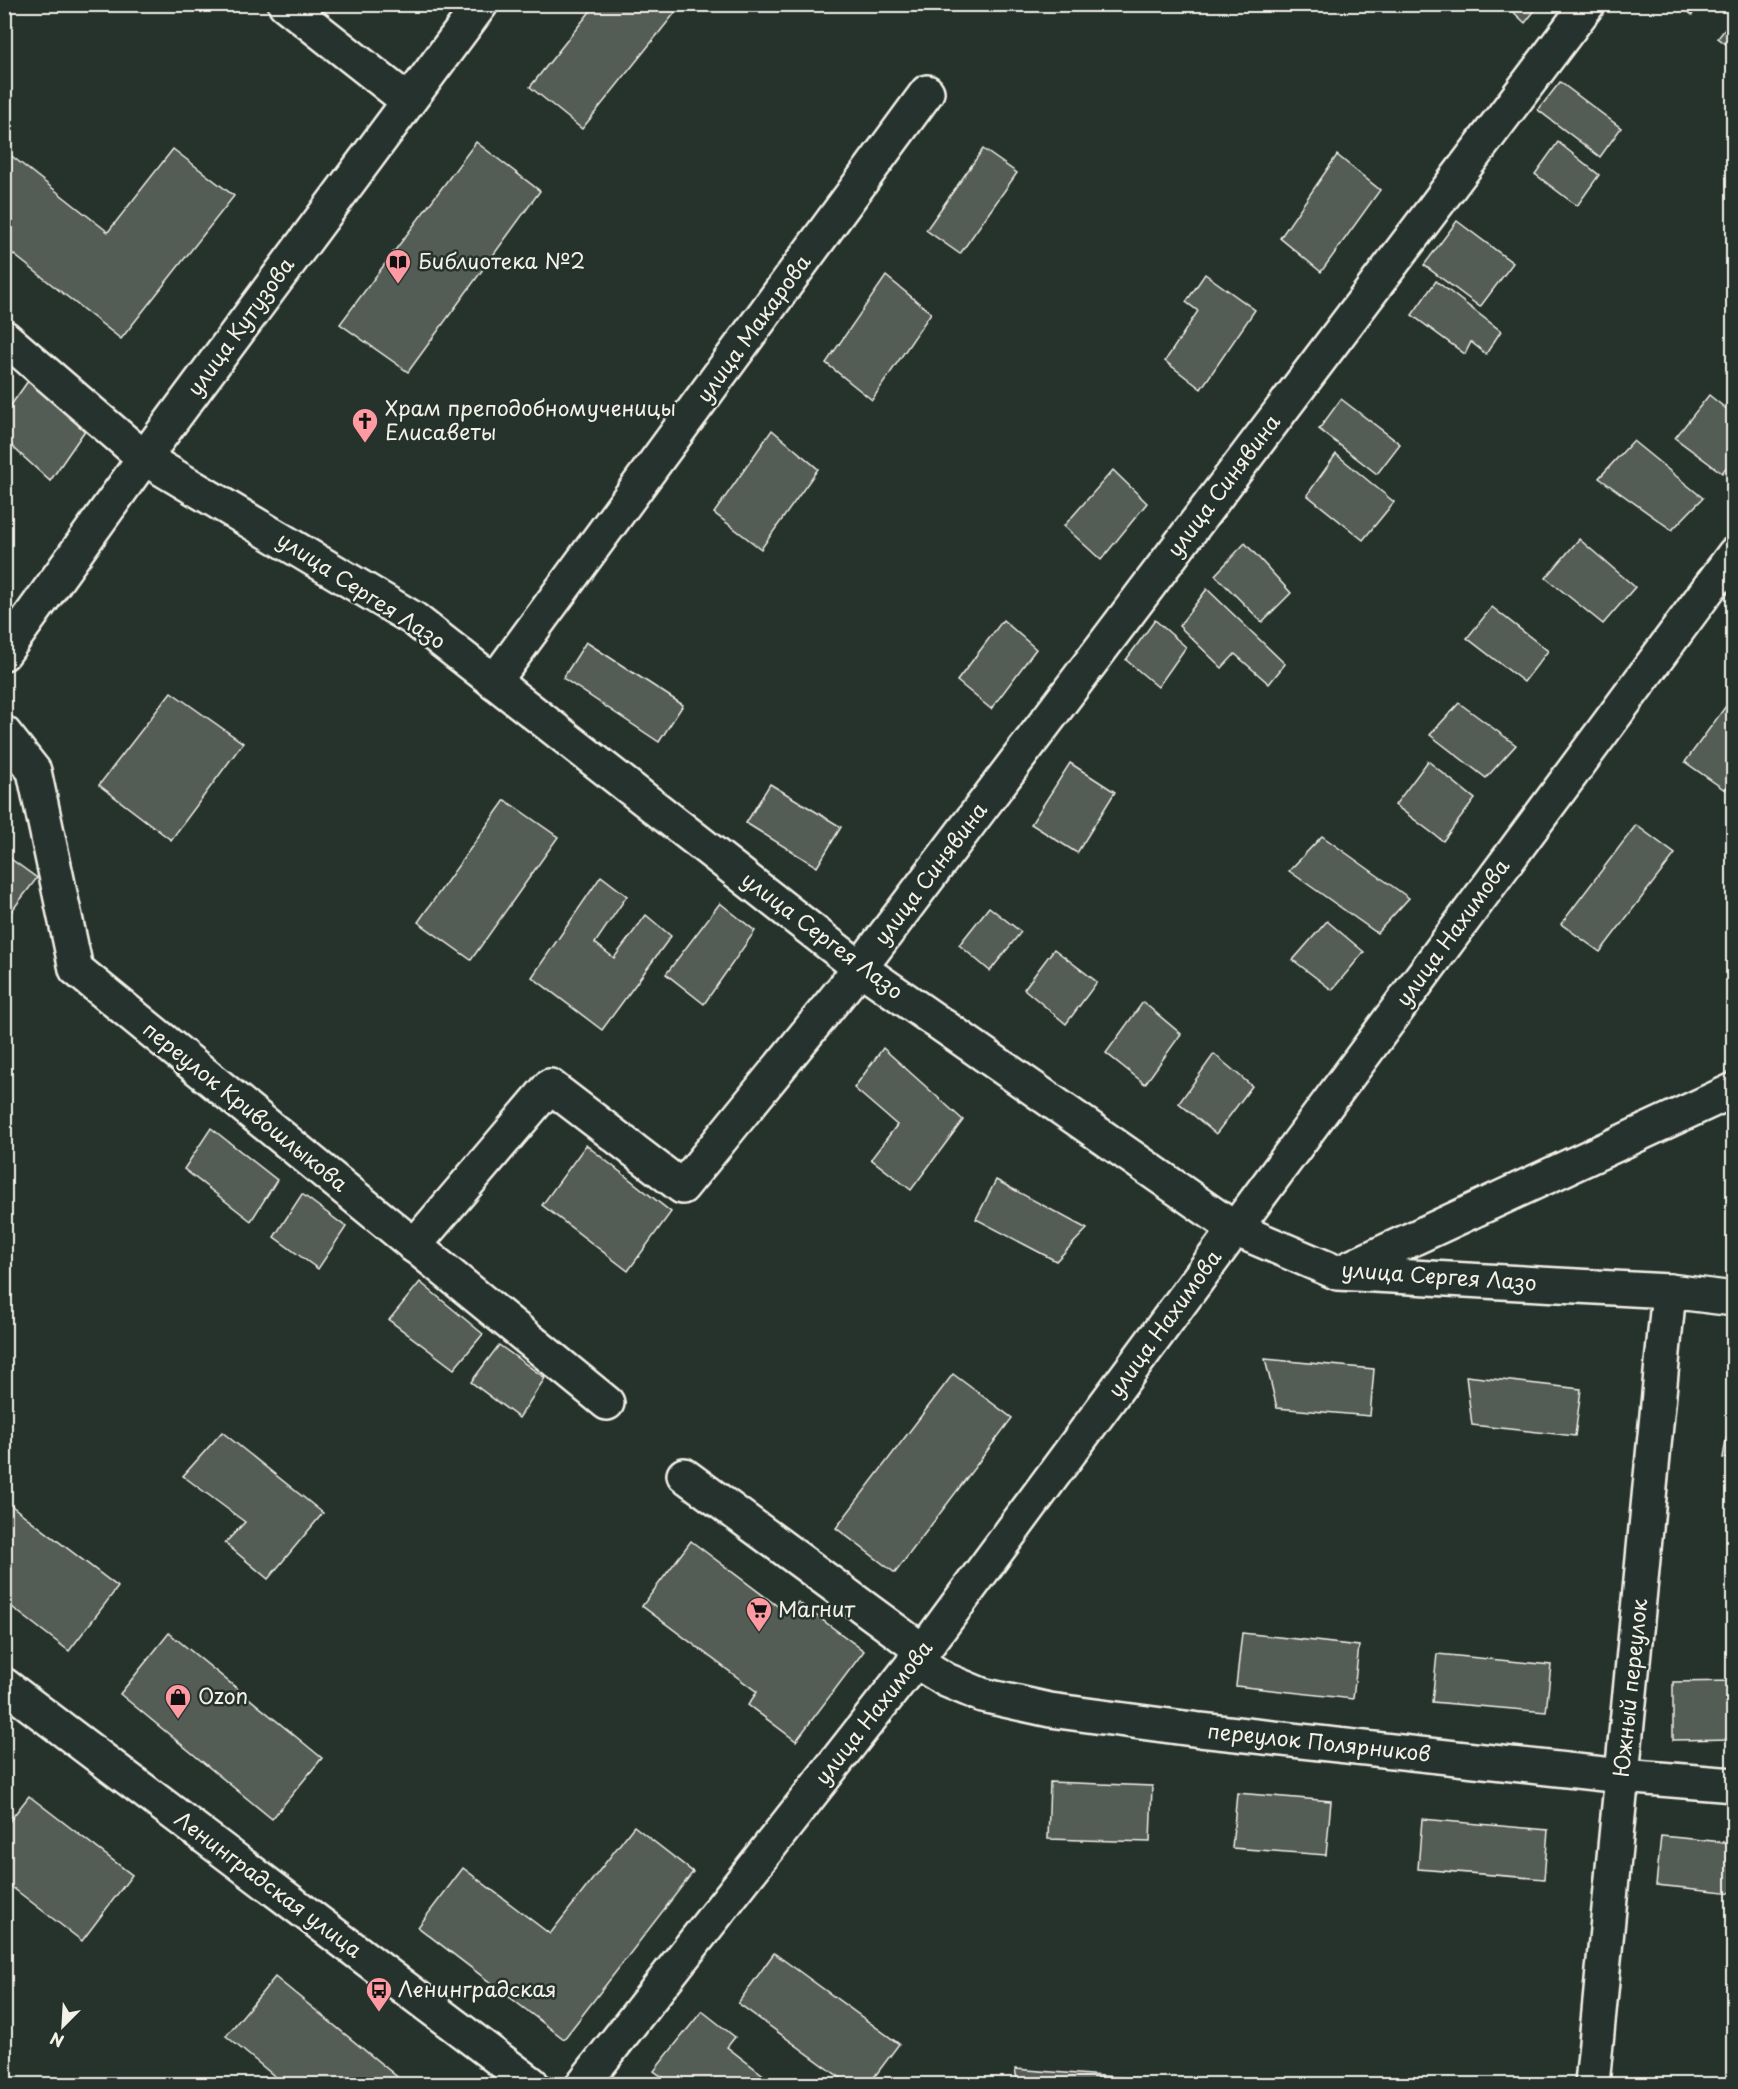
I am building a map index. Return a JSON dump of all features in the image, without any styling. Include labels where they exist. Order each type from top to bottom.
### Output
[{"type":"street","points":[[285,4],[408,100]]},
{"type":"street","name":"улица Кутузова","points":[[4,653],[144,458],[480,4]]},
{"type":"street","name":"улица Синявина","points":[[414,1246],[549,1086],[682,1187],[860,968],[1588,4]]},
{"type":"street","name":"улица Макарова","points":[[494,682],[927,92]]},
{"type":"street","name":"улица Сергея Лазо","points":[[4,337],[144,458],[414,620],[860,968],[1234,1229],[1338,1273],[1669,1291],[1734,1299]]},
{"type":"street","name":"улица Нахимова","points":[[583,2085],[919,1656],[1734,554]]},
{"type":"street","name":"переулок Кривошлыкова","points":[[4,733],[34,771],[76,969],[607,1403]]},
{"type":"street","points":[[1338,1273],[1734,1090]]},
{"type":"street","name":"Южный переулок","points":[[1592,2085],[1669,1291]]},
{"type":"street","name":"переулок Полярников","points":[[684,1475],[919,1656],[946,1680],[982,1695],[1050,1710],[1200,1730],[1622,1776],[1734,1785]]},
{"type":"street","name":"Ленинградская улица","points":[[4,1685],[532,2085]]},
{"type":"building","points":[[596,4],[682,4],[582,129],[530,87]]},
{"type":"building","points":[[1505,4],[1540,4],[1525,23]]},
{"type":"building","points":[[1679,4],[1700,4],[1692,15]]},
{"type":"building","points":[[1734,18],[1734,50],[1718,38]]},
{"type":"building","points":[[1560,82],[1621,128],[1600,157],[1538,110]]},
{"type":"building","points":[[476,142],[540,191],[408,372],[340,324]]},
{"type":"building","points":[[1558,142],[1599,175],[1577,206],[1535,174]]},
{"type":"building","points":[[173,149],[234,196],[121,339],[4,247],[4,150],[108,232]]},
{"type":"building","points":[[983,149],[1017,173],[960,254],[926,230]]},
{"type":"building","points":[[1337,155],[1380,190],[1321,272],[1280,238]]},
{"type":"building","points":[[1457,221],[1513,263],[1480,307],[1424,265]]},
{"type":"building","points":[[1205,274],[1255,310],[1201,389],[1165,361],[1198,311],[1186,302]]},
{"type":"building","points":[[886,276],[931,313],[872,400],[826,363]]},
{"type":"building","points":[[1436,281],[1501,331],[1486,354],[1471,342],[1465,354],[1412,315]]},
{"type":"building","points":[[33,374],[88,426],[50,481],[4,439],[4,415]]},
{"type":"building","points":[[1709,395],[1734,415],[1734,457],[1722,473],[1675,438]]},
{"type":"building","points":[[1341,399],[1400,444],[1377,474],[1319,429]]},
{"type":"building","points":[[772,430],[818,469],[761,549],[714,513]]},
{"type":"building","points":[[1633,441],[1703,498],[1672,530],[1599,478]]},
{"type":"building","points":[[1336,454],[1394,502],[1363,540],[1307,495]]},
{"type":"building","points":[[1113,470],[1147,503],[1101,560],[1064,526]]},
{"type":"building","points":[[1579,539],[1635,587],[1603,624],[1546,578]]},
{"type":"building","points":[[1245,543],[1291,593],[1262,622],[1215,575]]},
{"type":"building","points":[[1207,589],[1285,664],[1269,684],[1235,654],[1222,668],[1179,626]]},
{"type":"building","points":[[1492,607],[1548,651],[1524,682],[1467,638]]},
{"type":"building","points":[[1003,620],[1036,649],[991,709],[957,681]]},
{"type":"building","points":[[1155,620],[1186,647],[1158,687],[1126,660]]},
{"type":"building","points":[[586,642],[683,705],[659,742],[563,678]]},
{"type":"building","points":[[171,692],[243,743],[171,840],[99,785]]},
{"type":"building","points":[[1734,695],[1734,778],[1725,790],[1685,762]]},
{"type":"building","points":[[1459,703],[1516,745],[1486,778],[1430,735]]},
{"type":"building","points":[[1428,761],[1475,799],[1443,841],[1395,805]]},
{"type":"building","points":[[1070,763],[1115,792],[1077,853],[1031,824]]},
{"type":"building","points":[[770,784],[841,827],[817,867],[746,823]]},
{"type":"building","points":[[505,800],[558,837],[471,960],[418,922]]},
{"type":"building","points":[[1636,825],[1675,854],[1600,952],[1561,924]]},
{"type":"building","points":[[1322,836],[1409,898],[1377,933],[1289,871]]},
{"type":"building","points":[[4,854],[37,878],[4,921]]},
{"type":"building","points":[[601,876],[627,896],[595,943],[614,958],[646,915],[671,936],[602,1030],[532,977]]},
{"type":"building","points":[[720,903],[755,931],[704,1004],[666,974]]},
{"type":"building","points":[[989,907],[1021,932],[990,971],[959,945]]},
{"type":"building","points":[[1327,921],[1364,952],[1332,990],[1293,960]]},
{"type":"building","points":[[1054,949],[1097,982],[1066,1024],[1024,989]]},
{"type":"building","points":[[1143,1002],[1181,1034],[1145,1084],[1106,1053]]},
{"type":"building","points":[[883,1048],[963,1120],[911,1190],[871,1159],[897,1125],[854,1088]]},
{"type":"building","points":[[1214,1054],[1252,1086],[1216,1134],[1179,1103]]},
{"type":"building","points":[[211,1128],[277,1180],[251,1221],[184,1169]]},
{"type":"building","points":[[586,1145],[671,1212],[628,1271],[542,1205]]},
{"type":"building","points":[[996,1180],[1087,1229],[1056,1261],[976,1219]]},
{"type":"building","points":[[302,1194],[346,1227],[318,1269],[274,1237]]},
{"type":"building","points":[[420,1282],[483,1334],[454,1369],[389,1320]]},
{"type":"building","points":[[499,1345],[545,1378],[519,1418],[471,1382]]},
{"type":"building","points":[[1265,1359],[1374,1369],[1370,1416],[1277,1408]]},
{"type":"building","points":[[953,1374],[1012,1418],[895,1573],[836,1528]]},
{"type":"building","points":[[1466,1376],[1581,1389],[1575,1436],[1472,1425]]},
{"type":"building","points":[[1734,1399],[1734,1459],[1723,1458]]},
{"type":"building","points":[[222,1432],[323,1513],[268,1579],[225,1543],[245,1522],[183,1476]]},
{"type":"building","points":[[4,1500],[118,1587],[69,1651],[4,1601]]},
{"type":"building","name":"Магнит","points":[[691,1541],[788,1614],[798,1602],[864,1651],[796,1741],[748,1705],[757,1692],[642,1606]]},
{"type":"building","points":[[169,1633],[322,1758],[272,1819],[120,1694]]},
{"type":"building","points":[[1242,1633],[1359,1646],[1353,1699],[1236,1686]]},
{"type":"building","points":[[1437,1654],[1551,1665],[1546,1712],[1432,1702]]},
{"type":"building","points":[[1734,1681],[1734,1739],[1673,1740],[1673,1682]]},
{"type":"building","points":[[1050,1782],[1152,1786],[1150,1842],[1048,1839]]},
{"type":"building","points":[[1237,1793],[1331,1801],[1326,1855],[1232,1848]]},
{"type":"building","points":[[29,1796],[132,1875],[82,1941],[4,1881],[4,1828]]},
{"type":"building","points":[[1422,1819],[1548,1830],[1544,1879],[1418,1869]]},
{"type":"building","points":[[634,1826],[693,1872],[564,2039],[418,1927],[463,1868],[550,1934]]},
{"type":"building","points":[[1661,1836],[1734,1843],[1734,1893],[1656,1885]]},
{"type":"building","points":[[774,1953],[899,2044],[869,2084],[849,2084],[738,2003]]},
{"type":"building","points":[[275,1977],[406,2084],[284,2084],[226,2036]]},
{"type":"building","points":[[702,2011],[735,2037],[727,2047],[775,2084],[672,2084],[654,2071]]},
{"type":"building","points":[[1015,2069],[1140,2079],[1140,2084],[1018,2084]]},
{"type":"place","name":"Библиотека №2","points":[[398,285]]},
{"type":"place","name":"Храм преподобномученицы Елисаветы","points":[[365,444]]},
{"type":"place","name":"Магнит","points":[[759,1633]]},
{"type":"place","name":"Ozon","points":[[178,1720]]},
{"type":"place","name":"Ленинградская","points":[[379,2013]]}]
